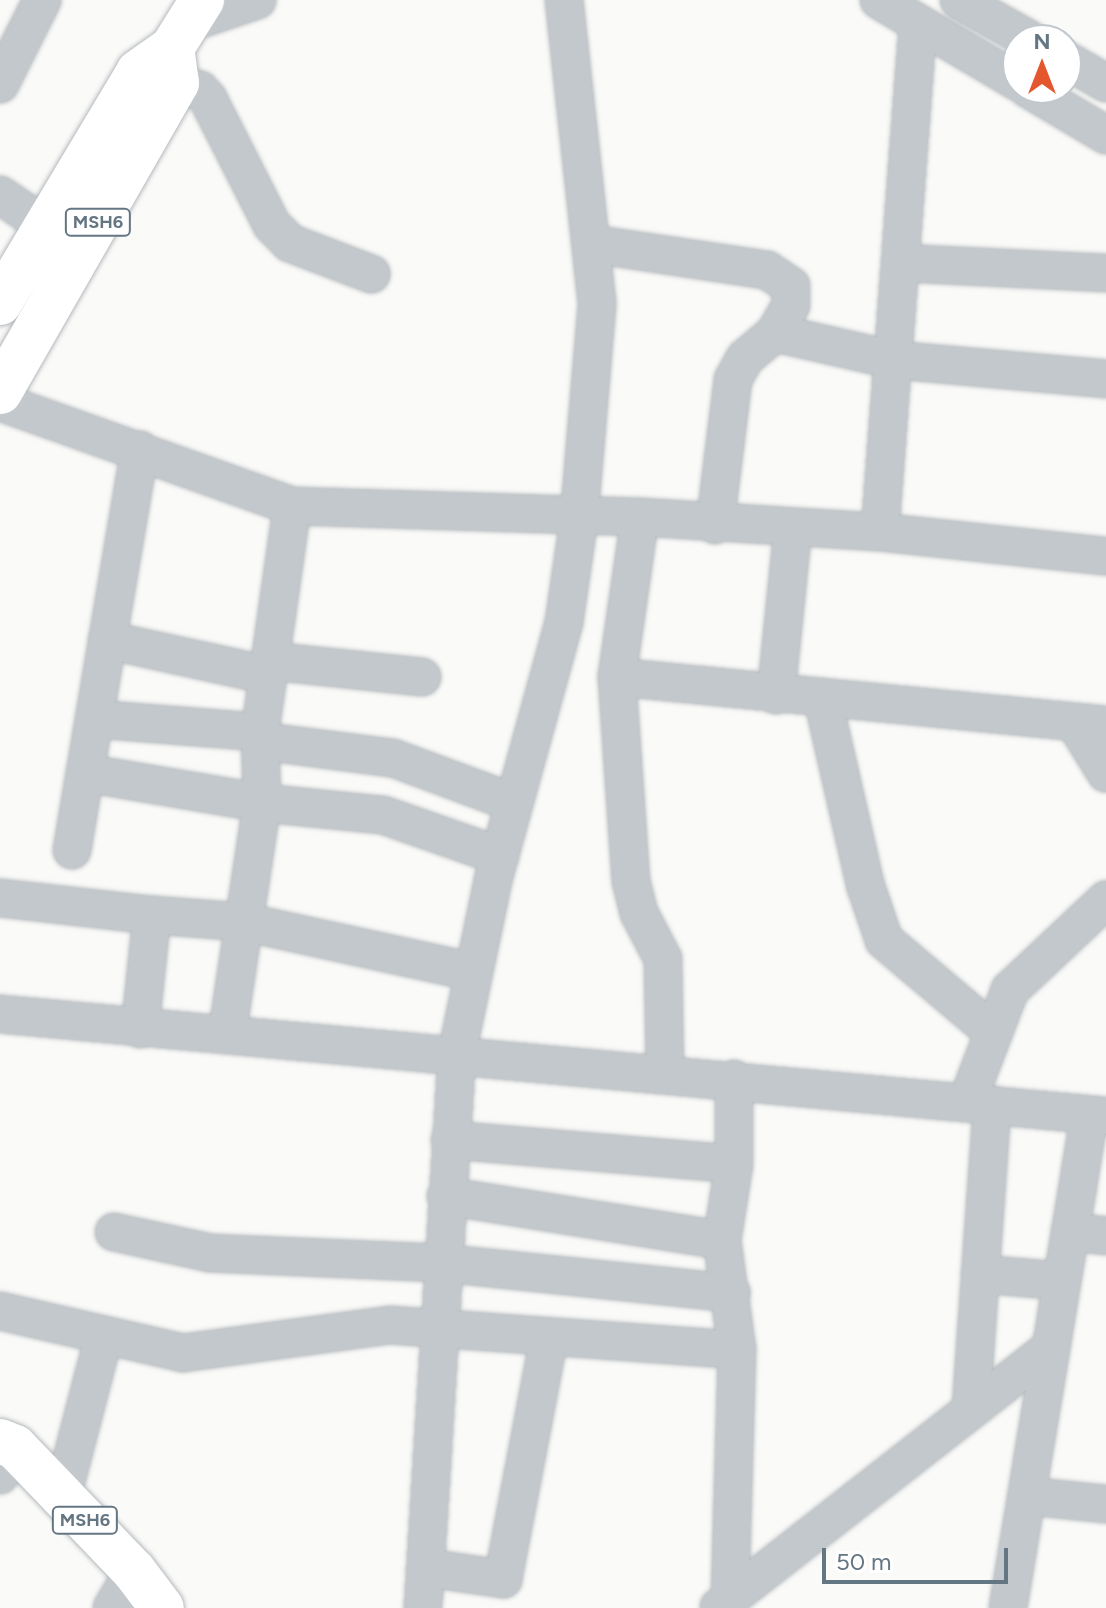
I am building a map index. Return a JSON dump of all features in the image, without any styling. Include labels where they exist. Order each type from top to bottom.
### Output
[{"type":"main road","name":"MSH6","points":[[0,303],[44,229],[176,45]]},
{"type":"main road","name":"MSH6","points":[[0,392],[83,248],[176,45]]},
{"type":"main road","name":"MSH6","points":[[5,1455],[62,1497],[134,1571],[162,1608]]},
{"type":"street","points":[[0,84],[42,0]]},
{"type":"street","points":[[257,0],[176,45],[208,99],[272,225],[290,243],[371,274]]},
{"type":"street","points":[[423,1608],[441,1263],[457,1053],[500,856],[564,622],[579,519],[597,303],[564,0]]},
{"type":"street","points":[[879,0],[1002,73]]},
{"type":"street","points":[[959,0],[1002,24]]},
{"type":"street","points":[[880,532],[918,23]]},
{"type":"street","points":[[1082,69],[1106,83]]},
{"type":"street","points":[[1054,104],[1106,135]]},
{"type":"street","points":[[0,195],[44,229],[83,248]]},
{"type":"street","points":[[592,244],[779,274],[792,295],[775,333],[745,358],[733,380],[715,525]]},
{"type":"street","points":[[901,263],[1106,273]]},
{"type":"street","points":[[775,333],[894,360],[1106,379]]},
{"type":"street","points":[[0,402],[292,506],[579,519],[640,517],[715,525],[880,532],[1106,556],[1106,547]]},
{"type":"street","points":[[72,850],[140,450]]},
{"type":"street","points":[[227,1035],[262,803],[260,737],[292,506]]},
{"type":"street","points":[[640,517],[617,677],[633,890],[663,959],[665,1073]]},
{"type":"street","points":[[776,695],[793,528]]},
{"type":"street","points":[[107,640],[269,668],[422,677]]},
{"type":"street","points":[[617,677],[823,700],[1091,724],[1106,773]]},
{"type":"street","points":[[823,700],[866,887],[884,940],[993,1032]]},
{"type":"street","points":[[94,719],[260,737],[393,758],[514,803]]},
{"type":"street","points":[[85,773],[262,803],[383,815],[500,856]]},
{"type":"street","points":[[0,898],[244,922],[474,972]]},
{"type":"street","points":[[971,1408],[980,1274],[979,1103],[993,1032],[1010,990],[1106,900]]},
{"type":"street","points":[[140,1029],[152,915]]},
{"type":"street","points":[[0,1014],[140,1029],[457,1053],[1098,1116],[1070,1232],[1008,1608]]},
{"type":"street","points":[[724,1603],[737,1350],[722,1240],[734,1164],[734,1079]]},
{"type":"street","points":[[450,1140],[734,1164]]},
{"type":"street","points":[[446,1196],[722,1240]]},
{"type":"street","points":[[114,1232],[219,1254],[441,1263],[731,1293]]},
{"type":"street","points":[[1070,1232],[1106,1236]]},
{"type":"street","points":[[980,1274],[1062,1281]]},
{"type":"street","points":[[0,1311],[171,1352],[200,1353],[369,1326],[737,1350]]},
{"type":"street","points":[[62,1497],[104,1336]]},
{"type":"street","points":[[427,1568],[503,1579],[549,1337]]},
{"type":"street","points":[[724,1603],[1051,1348]]},
{"type":"street","points":[[1027,1496],[1106,1504]]},
{"type":"street","points":[[112,1608],[134,1571]]}]
